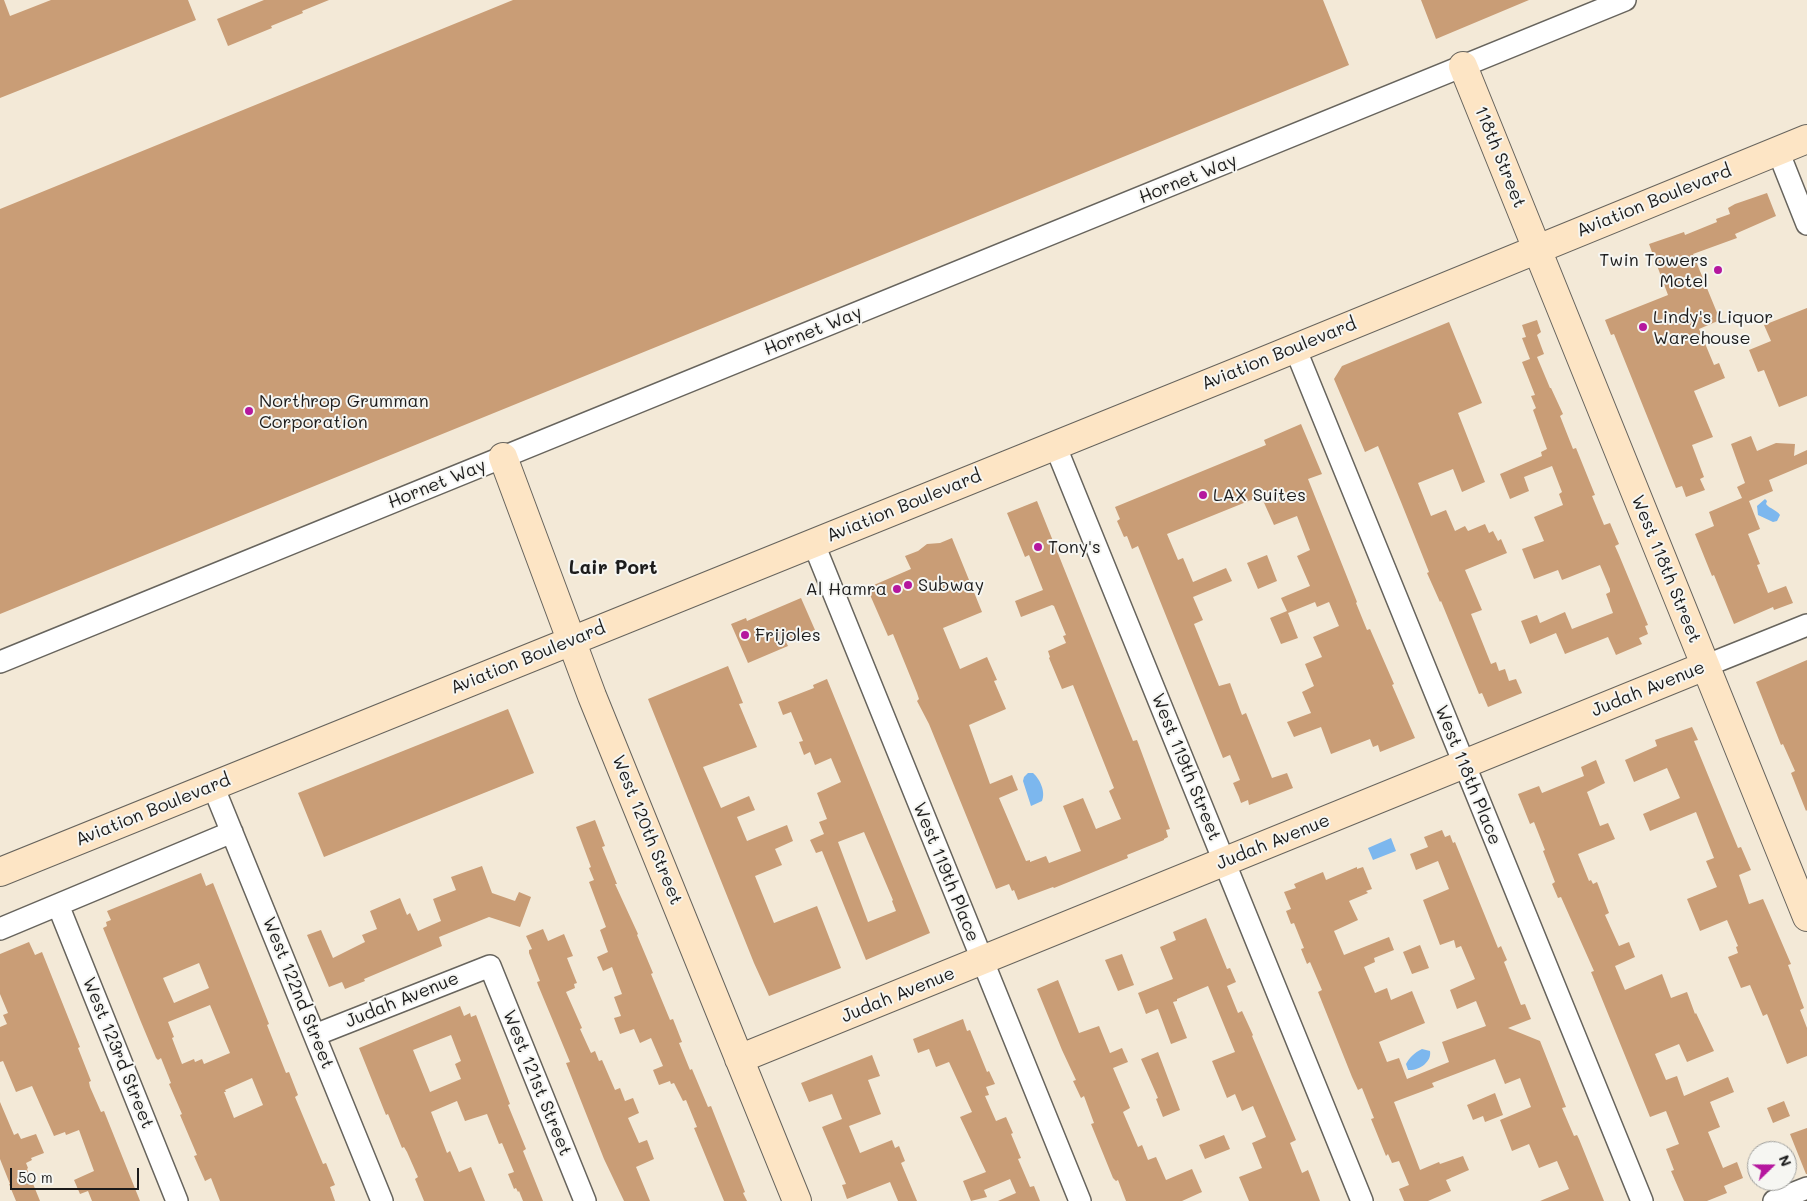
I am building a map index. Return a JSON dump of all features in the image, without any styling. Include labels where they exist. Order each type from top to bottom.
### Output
[{"type":"main road","name":"118th Street","points":[[1463,66],[1537,249]]},
{"type":"main road","name":"Aviation Boulevard","points":[[0,872],[1807,139]]},
{"type":"main road","name":"West 118th Street","points":[[1537,249],[1807,917]]},
{"type":"main road","name":"West 120th Street","points":[[503,457],[570,641],[797,1201]]},
{"type":"main road","name":"Judah Avenue","points":[[740,1060],[1705,666]]},
{"type":"street","name":"Hornet Way","points":[[0,662],[1625,0]]},
{"type":"street","points":[[1778,151],[1807,224]]},
{"type":"street","name":"West 118th Place","points":[[1295,348],[1642,1201]]},
{"type":"street","name":"West 119th Street","points":[[1055,445],[1362,1201]]},
{"type":"street","name":"West 119th Place","points":[[813,542],[1080,1201]]},
{"type":"street","name":"Judah Avenue","points":[[1705,666],[1807,625]]},
{"type":"street","name":"West 122nd Street","points":[[213,786],[382,1201]]},
{"type":"street","points":[[0,928],[232,832]]},
{"type":"street","name":"West 123rd Street","points":[[58,905],[178,1201]]},
{"type":"street","name":"Judah Avenue","points":[[315,1035],[490,966]]},
{"type":"street","name":"West 121st Street","points":[[490,966],[585,1201]]},
{"type":"street","points":[[1774,1201],[1807,1188]]},
{"type":"water","points":[[1765,499],[1767,501],[1766,504],[1780,515],[1777,521],[1773,522],[1758,515],[1757,506]]},
{"type":"water","points":[[1028,773],[1033,773],[1038,779],[1042,786],[1043,794],[1042,801],[1031,806],[1023,781]]},
{"type":"water","points":[[1391,838],[1396,851],[1373,860],[1368,848]]},
{"type":"water","points":[[1422,1049],[1430,1051],[1427,1062],[1416,1069],[1408,1070],[1406,1064],[1414,1054]]},
{"type":"building","points":[[0,0],[4,0],[10,16],[51,0],[188,0],[196,20],[0,98]]},
{"type":"building","points":[[264,0],[329,0],[271,26],[272,28],[228,46],[217,19]]},
{"type":"building","name":"Northrop Grumman Corporation","points":[[513,0],[1323,0],[1349,65],[0,614],[0,209]]},
{"type":"building","points":[[1421,0],[1529,0],[1436,39]]},
{"type":"building","points":[[1767,193],[1776,216],[1735,234],[1737,238],[1693,254],[1720,320],[1699,329],[1714,365],[1719,363],[1725,378],[1694,391],[1713,437],[1692,445],[1704,477],[1700,479],[1705,490],[1686,497],[1682,486],[1676,488],[1614,334],[1611,335],[1605,320],[1668,295],[1649,244],[1684,232],[1685,235],[1717,222],[1716,219],[1730,214],[1728,208]]},
{"type":"building","points":[[1807,308],[1807,396],[1779,407],[1764,370],[1758,372],[1749,350],[1771,341],[1764,325]]},
{"type":"building","points":[[1537,320],[1541,332],[1537,335],[1544,354],[1537,357],[1563,414],[1560,416],[1573,449],[1576,448],[1595,495],[1592,496],[1604,525],[1610,523],[1619,544],[1615,546],[1648,625],[1645,626],[1648,634],[1639,638],[1642,644],[1616,655],[1608,637],[1565,654],[1556,633],[1530,644],[1521,621],[1537,615],[1540,623],[1565,612],[1572,629],[1613,613],[1606,594],[1610,592],[1610,589],[1600,565],[1562,580],[1558,570],[1534,579],[1522,549],[1544,541],[1534,517],[1563,505],[1559,494],[1562,492],[1552,466],[1524,477],[1529,491],[1510,499],[1500,474],[1542,456],[1541,452],[1547,449],[1533,410],[1536,408],[1531,396],[1535,395],[1522,362],[1530,359],[1522,338],[1526,337],[1522,325]]},
{"type":"building","points":[[1449,322],[1482,403],[1458,413],[1485,482],[1462,492],[1453,469],[1418,483],[1431,516],[1446,510],[1455,531],[1465,526],[1468,531],[1485,524],[1489,533],[1493,531],[1498,541],[1501,539],[1507,553],[1465,570],[1482,610],[1471,614],[1491,664],[1496,662],[1499,671],[1505,669],[1509,681],[1516,679],[1522,693],[1488,707],[1482,693],[1479,694],[1441,601],[1427,573],[1429,572],[1378,446],[1365,452],[1334,379],[1342,366]]},
{"type":"building","points":[[1301,424],[1322,474],[1308,479],[1367,630],[1370,629],[1415,738],[1380,752],[1378,745],[1373,747],[1370,739],[1331,754],[1321,727],[1294,737],[1287,722],[1311,713],[1302,692],[1314,686],[1305,664],[1322,657],[1313,637],[1339,626],[1329,602],[1317,607],[1315,602],[1288,613],[1298,638],[1281,644],[1270,618],[1287,611],[1281,598],[1310,586],[1297,556],[1310,550],[1297,516],[1274,525],[1261,496],[1167,534],[1178,560],[1183,558],[1193,582],[1226,568],[1232,581],[1193,597],[1203,620],[1194,624],[1219,686],[1230,683],[1242,715],[1246,713],[1272,778],[1287,773],[1293,788],[1249,805],[1248,800],[1241,803],[1233,783],[1240,780],[1230,755],[1223,758],[1138,546],[1132,549],[1127,536],[1124,537],[1117,521],[1120,519],[1115,507],[1266,445],[1264,440]]},
{"type":"building","points":[[1751,436],[1757,451],[1776,443],[1795,444],[1794,456],[1807,450],[1807,464],[1769,480],[1773,491],[1749,501],[1760,529],[1748,534],[1760,564],[1757,565],[1768,593],[1786,586],[1793,603],[1774,610],[1773,607],[1734,624],[1695,534],[1714,526],[1709,512],[1742,498],[1737,487],[1745,483],[1731,444]]},
{"type":"building","points":[[1037,501],[1133,741],[1137,740],[1170,829],[1166,830],[1168,837],[1164,840],[1127,855],[1128,858],[1054,888],[1018,900],[1009,884],[996,889],[929,724],[917,701],[919,699],[917,693],[893,634],[888,636],[867,588],[911,569],[905,556],[918,551],[927,544],[940,543],[952,538],[982,612],[943,628],[960,669],[987,657],[997,680],[994,681],[1006,709],[969,725],[990,784],[1012,775],[1018,790],[999,798],[1026,861],[1030,860],[1030,862],[1046,856],[1049,863],[1081,851],[1063,806],[1083,798],[1096,829],[1121,819],[1109,791],[1114,788],[1073,685],[1062,689],[1049,658],[1048,651],[1066,643],[1063,636],[1066,635],[1054,606],[1052,605],[1021,617],[1015,601],[1043,590],[1029,555],[1025,557],[1007,513]]},
{"type":"building","points":[[1267,555],[1277,581],[1258,589],[1247,563]]},
{"type":"building","points":[[801,598],[815,630],[786,642],[788,646],[748,663],[731,624],[746,618],[747,621]]},
{"type":"building","points":[[1807,660],[1806,811],[1791,773],[1795,771],[1783,744],[1781,745],[1756,682]]},
{"type":"building","points":[[728,666],[743,703],[739,704],[757,747],[703,767],[721,808],[749,796],[755,810],[737,817],[747,841],[787,825],[793,841],[775,849],[782,865],[755,876],[774,923],[817,906],[841,968],[769,996],[648,699]]},
{"type":"building","points":[[827,679],[930,933],[866,960],[822,851],[816,853],[810,840],[824,834],[819,822],[827,819],[817,793],[841,782],[831,758],[815,765],[810,752],[804,755],[799,742],[803,741],[791,712],[783,715],[778,702],[814,688],[813,685]],"holes":[[[864,832],[896,911],[868,922],[838,842]]]},
{"type":"building","points":[[508,709],[534,773],[324,857],[298,793]]},
{"type":"building","points":[[1692,727],[1698,740],[1694,741],[1726,819],[1738,848],[1741,847],[1751,870],[1739,875],[1749,904],[1763,899],[1791,964],[1788,965],[1804,1008],[1800,1010],[1807,1028],[1807,1056],[1787,1064],[1767,1014],[1763,1016],[1750,985],[1741,988],[1728,957],[1738,953],[1736,947],[1738,946],[1727,920],[1700,931],[1687,899],[1717,887],[1706,861],[1714,858],[1696,812],[1650,831],[1643,814],[1680,798],[1667,768],[1634,782],[1625,760],[1657,746],[1655,740]]},
{"type":"building","points":[[1596,760],[1605,783],[1587,792],[1600,826],[1608,823],[1615,839],[1578,854],[1589,881],[1591,880],[1593,884],[1597,882],[1609,913],[1605,915],[1619,946],[1629,942],[1635,957],[1615,966],[1625,990],[1662,974],[1671,998],[1687,992],[1695,1014],[1714,1051],[1687,1062],[1679,1044],[1655,1054],[1666,1080],[1677,1076],[1684,1096],[1728,1077],[1734,1092],[1710,1102],[1720,1127],[1708,1132],[1723,1168],[1737,1162],[1743,1178],[1724,1186],[1727,1193],[1707,1201],[1684,1201],[1671,1171],[1674,1170],[1666,1149],[1679,1144],[1666,1111],[1650,1117],[1591,972],[1594,971],[1561,897],[1558,898],[1552,884],[1555,882],[1534,822],[1530,824],[1518,794],[1539,786],[1542,793],[1584,776],[1581,767]]},
{"type":"building","points":[[595,820],[605,846],[602,847],[617,884],[615,884],[638,934],[653,973],[651,974],[670,1020],[673,1019],[682,1042],[679,1043],[690,1070],[692,1069],[708,1107],[711,1106],[747,1201],[724,1201],[694,1128],[697,1127],[686,1100],[683,1101],[674,1083],[671,1084],[670,1081],[659,1085],[653,1070],[663,1066],[651,1038],[640,1043],[634,1029],[620,1034],[614,1018],[621,1016],[614,997],[622,994],[612,967],[603,971],[597,957],[608,952],[600,930],[606,927],[589,882],[594,880],[589,868],[591,867],[576,827]]},
{"type":"building","points":[[1442,830],[1445,837],[1450,835],[1453,843],[1455,842],[1498,948],[1501,946],[1507,960],[1504,962],[1521,1005],[1525,1004],[1531,1019],[1508,1028],[1540,1041],[1566,1107],[1562,1108],[1574,1136],[1577,1135],[1579,1139],[1604,1201],[1540,1201],[1569,1189],[1557,1161],[1539,1168],[1529,1144],[1512,1151],[1500,1120],[1531,1107],[1520,1078],[1505,1084],[1495,1059],[1432,1083],[1434,1087],[1394,1102],[1420,1170],[1439,1162],[1440,1164],[1463,1156],[1469,1170],[1446,1180],[1451,1191],[1428,1201],[1404,1201],[1399,1189],[1409,1185],[1399,1161],[1392,1163],[1388,1154],[1386,1156],[1371,1119],[1374,1118],[1362,1088],[1358,1090],[1352,1077],[1318,992],[1322,990],[1310,962],[1307,964],[1301,949],[1304,948],[1294,923],[1291,924],[1286,911],[1291,909],[1284,892],[1296,888],[1294,884],[1323,872],[1326,880],[1357,867],[1357,869],[1363,867],[1372,889],[1366,891],[1368,893],[1349,901],[1358,920],[1334,931],[1344,955],[1389,937],[1394,950],[1374,958],[1375,962],[1364,967],[1375,993],[1387,988],[1391,1000],[1412,991],[1425,1023],[1379,1042],[1387,1062],[1399,1058],[1407,1079],[1449,1062],[1442,1042],[1486,1026],[1476,1001],[1457,1009],[1450,990],[1475,979],[1461,946],[1456,948],[1454,940],[1440,945],[1423,900],[1449,889],[1438,861],[1416,870],[1410,854],[1428,847],[1424,837]]},
{"type":"building","points":[[482,866],[492,893],[515,901],[519,892],[531,897],[520,927],[489,917],[439,937],[442,946],[364,979],[365,981],[345,989],[342,982],[329,987],[307,935],[321,930],[333,958],[365,942],[362,935],[377,929],[370,911],[400,898],[407,915],[410,913],[418,931],[441,921],[433,899],[456,890],[451,877]]},
{"type":"building","points":[[201,873],[206,886],[213,883],[269,1024],[267,1025],[286,1073],[289,1072],[298,1095],[295,1097],[323,1164],[326,1163],[335,1185],[330,1187],[335,1201],[220,1201],[211,1178],[205,1181],[194,1156],[197,1155],[180,1115],[182,1114],[169,1084],[171,1083],[161,1058],[158,1060],[156,1058],[103,928],[107,926],[106,922],[111,920],[107,911]],"holes":[[[199,963],[209,988],[174,1003],[163,978]],[[210,1005],[230,1053],[204,1064],[202,1059],[195,1062],[194,1059],[182,1064],[168,1022]],[[252,1078],[263,1105],[234,1118],[224,1092],[226,1092],[225,1090]]]},
{"type":"building","points":[[1206,918],[1227,969],[1230,968],[1236,982],[1227,986],[1238,1013],[1242,1011],[1253,1035],[1296,1140],[1290,1143],[1302,1173],[1308,1170],[1320,1201],[1249,1201],[1239,1177],[1262,1168],[1252,1143],[1266,1137],[1253,1106],[1242,1111],[1235,1094],[1227,1098],[1212,1061],[1235,1052],[1208,986],[1173,1002],[1187,1038],[1171,1044],[1158,1009],[1146,1014],[1138,993],[1173,979],[1160,947],[1176,940],[1173,932]]},
{"type":"building","points":[[543,929],[548,941],[564,934],[573,956],[567,958],[577,983],[574,984],[575,988],[566,992],[582,1028],[580,1029],[591,1053],[595,1051],[599,1061],[602,1060],[615,1090],[620,1088],[625,1101],[633,1098],[639,1113],[628,1118],[639,1143],[647,1140],[654,1159],[636,1167],[650,1201],[624,1201],[604,1159],[566,1063],[570,1062],[538,985],[537,982],[540,981],[529,953],[529,950],[532,949],[526,936]]},
{"type":"building","points":[[29,942],[35,955],[42,952],[80,1047],[78,1048],[91,1081],[89,1082],[90,1087],[101,1112],[104,1111],[140,1201],[92,1201],[88,1191],[80,1194],[74,1180],[94,1171],[79,1130],[66,1135],[65,1132],[54,1136],[32,1086],[16,1092],[3,1061],[0,1062],[0,1027],[7,1024],[3,1015],[8,1013],[0,994],[0,954]]},
{"type":"building","points":[[1420,945],[1429,968],[1412,974],[1403,952]]},
{"type":"building","points":[[1122,954],[1134,985],[1118,991],[1105,960]]},
{"type":"building","points":[[1058,980],[1079,1033],[1099,1026],[1110,1053],[1122,1048],[1128,1062],[1113,1068],[1130,1108],[1123,1112],[1138,1147],[1142,1145],[1148,1160],[1156,1157],[1166,1180],[1192,1169],[1202,1192],[1182,1201],[1126,1201],[1118,1180],[1116,1181],[1113,1178],[1091,1124],[1094,1123],[1084,1096],[1081,1098],[1073,1081],[1076,1080],[1037,989]]},
{"type":"building","points":[[460,1006],[464,1016],[470,1013],[471,1017],[476,1015],[526,1149],[523,1151],[543,1201],[523,1201],[519,1191],[516,1188],[514,1189],[508,1174],[514,1172],[502,1143],[499,1144],[487,1114],[465,1121],[457,1101],[431,1112],[447,1153],[450,1151],[459,1172],[471,1167],[485,1201],[424,1201],[415,1179],[418,1177],[407,1152],[404,1147],[402,1148],[388,1114],[386,1115],[359,1048]],"holes":[[[451,1035],[461,1061],[455,1064],[461,1079],[430,1092],[413,1050]]]},
{"type":"building","points":[[963,1019],[967,1031],[970,1030],[987,1072],[989,1071],[995,1084],[986,1087],[989,1095],[985,1096],[996,1121],[1006,1117],[1021,1158],[1018,1159],[1030,1187],[1034,1186],[1040,1201],[998,1201],[1016,1193],[1010,1179],[984,1190],[987,1197],[971,1201],[963,1181],[986,1172],[960,1117],[972,1112],[949,1062],[936,1067],[929,1049],[918,1053],[913,1039]]},
{"type":"building","points":[[1158,1052],[1180,1110],[1163,1117],[1156,1099],[1158,1098],[1141,1059]]},
{"type":"building","points":[[872,1055],[880,1076],[868,1080],[881,1114],[849,1126],[860,1153],[892,1140],[895,1148],[899,1146],[905,1161],[901,1163],[917,1201],[898,1201],[890,1182],[847,1199],[842,1185],[846,1184],[822,1127],[842,1119],[832,1094],[809,1102],[801,1083]]},
{"type":"building","points":[[1495,1093],[1503,1115],[1485,1122],[1483,1116],[1473,1120],[1467,1105]]},
{"type":"building","points":[[1784,1101],[1790,1116],[1773,1123],[1767,1108]]},
{"type":"building","points":[[0,1102],[14,1135],[18,1133],[21,1139],[36,1134],[44,1153],[31,1158],[32,1160],[26,1163],[40,1201],[16,1201],[9,1184],[0,1159]]},
{"type":"building","points":[[1807,1128],[1807,1174],[1797,1152],[1797,1141],[1793,1141],[1790,1134]]},
{"type":"building","points":[[1224,1135],[1230,1149],[1205,1159],[1199,1145]]},
{"type":"place","name":"Twin Towers Motel","points":[[1718,270]]},
{"type":"place","name":"Lindy's Liquor Warehouse","points":[[1643,327]]},
{"type":"place","name":"Northrop Grumman Corporation","points":[[249,411]]},
{"type":"place","name":"LAX Suites","points":[[1203,495]]},
{"type":"place","name":"Tony's","points":[[1038,547]]},
{"type":"place","name":"Subway","points":[[908,585]]},
{"type":"place","name":"Al Hamra","points":[[897,589]]},
{"type":"place","name":"Frijoles","points":[[745,635]]},
{"type":"district","name":"Lair Port","points":[[613,568]]}]
